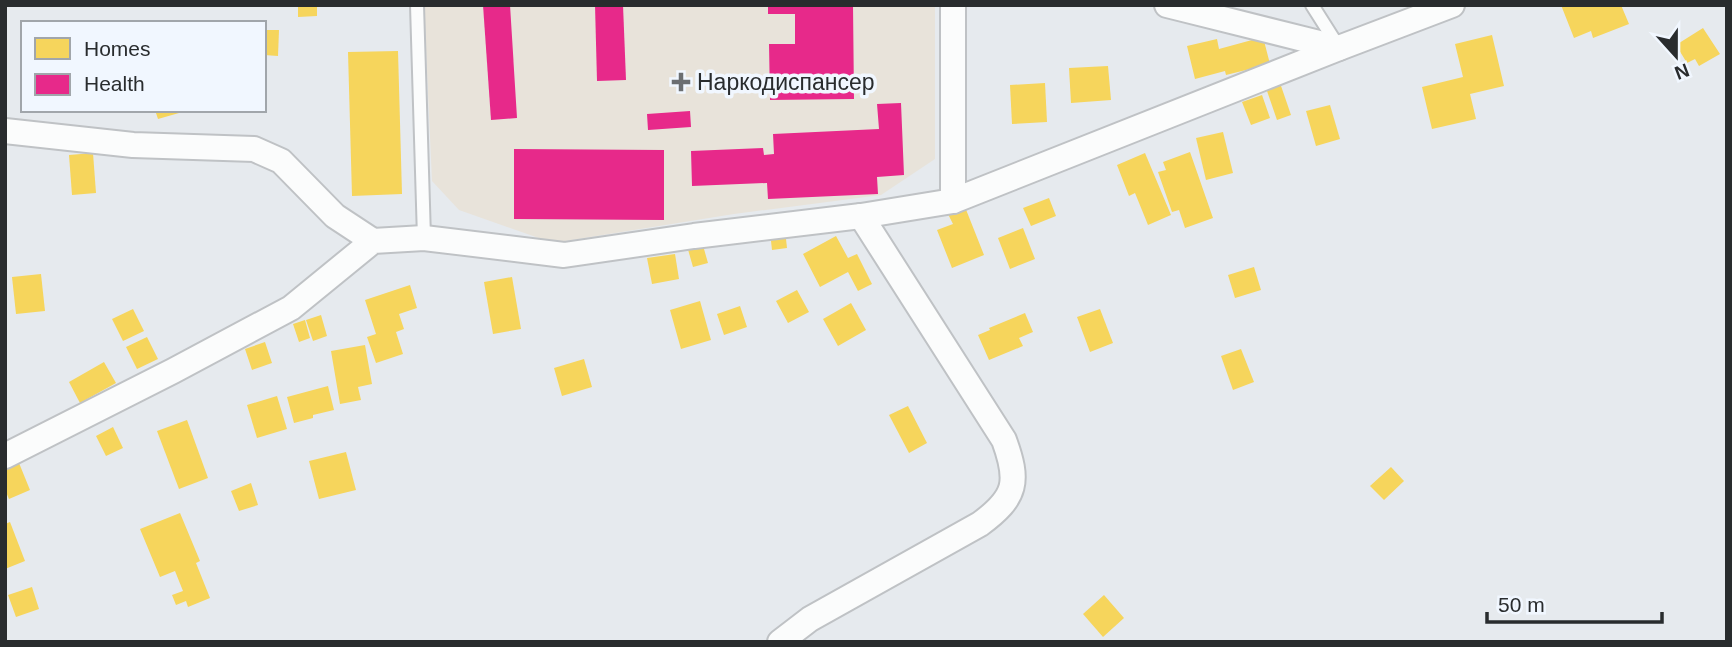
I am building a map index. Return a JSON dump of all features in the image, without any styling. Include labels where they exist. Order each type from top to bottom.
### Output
[{"type":"street","points":[[953,5],[953,201]]},
{"type":"street","points":[[1167,5],[1339,48]]},
{"type":"street","points":[[5,456],[291,308],[373,241],[424,238],[564,255],[861,216],[953,201],[1452,5]]},
{"type":"street","points":[[5,131],[133,145],[254,149],[281,161],[335,215],[373,241]]},
{"type":"street","points":[[780,642],[810,619],[981,524],[1007,499],[1014,480],[1012,462],[1004,440],[861,216]]},
{"type":"lane","points":[[418,5],[424,238]]},
{"type":"lane","points":[[1311,5],[1339,48]]},
{"type":"shaded area","name":"Наркодиспансер","points":[[424,5],[935,5],[935,159],[881,195],[734,214],[553,243],[459,210],[432,181]]},
{"type":"building: Homes","points":[[298,5],[317,5],[317,16],[298,17]]},
{"type":"building: Homes","points":[[1561,5],[1621,5],[1629,24],[1593,38],[1591,31],[1574,38]]},
{"type":"building: Homes","points":[[1703,28],[1720,54],[1699,66],[1695,59],[1687,63],[1676,45]]},
{"type":"building: Homes","points":[[266,30],[279,30],[278,56],[266,55]]},
{"type":"building: Homes","points":[[1492,35],[1504,86],[1470,94],[1476,119],[1432,129],[1422,87],[1463,77],[1455,44]]},
{"type":"building: Homes","points":[[1263,37],[1270,64],[1226,75],[1225,71],[1195,79],[1187,46],[1217,39],[1219,49]]},
{"type":"building: Homes","points":[[398,51],[402,194],[352,196],[348,52]]},
{"type":"building: Homes","points":[[1108,66],[1111,100],[1071,103],[1069,68]]},
{"type":"building: Homes","points":[[1045,83],[1047,122],[1012,124],[1010,85]]},
{"type":"building: Homes","points":[[1280,83],[1291,115],[1277,120],[1266,88]]},
{"type":"building: Homes","points":[[1262,95],[1270,118],[1251,125],[1242,102]]},
{"type":"building: Homes","points":[[1330,105],[1340,139],[1316,146],[1306,111]]},
{"type":"building: Homes","points":[[156,112],[182,112],[158,119]]},
{"type":"building: Homes","points":[[1223,132],[1233,173],[1206,180],[1196,138]]},
{"type":"building: Homes","points":[[1190,152],[1213,218],[1185,228],[1179,210],[1172,212],[1158,172],[1166,170],[1163,162]]},
{"type":"building: Homes","points":[[93,153],[96,193],[72,195],[69,155]]},
{"type":"building: Homes","points":[[1145,153],[1171,215],[1148,225],[1135,193],[1129,196],[1117,165]]},
{"type":"building: Homes","points":[[1049,198],[1056,216],[1031,226],[1023,208]]},
{"type":"building: Homes","points":[[965,207],[984,255],[952,268],[937,230],[953,224],[948,214]]},
{"type":"building: Homes","points":[[1023,228],[1035,259],[1010,269],[998,238]]},
{"type":"building: Homes","points":[[785,230],[787,248],[772,250],[770,232]]},
{"type":"building: Homes","points":[[836,236],[848,258],[857,254],[872,284],[858,291],[848,272],[820,287],[803,254]]},
{"type":"building: Homes","points":[[702,242],[708,263],[693,267],[687,246]]},
{"type":"building: Homes","points":[[675,254],[679,279],[652,284],[647,258]]},
{"type":"building: Homes","points":[[1254,267],[1261,290],[1235,298],[1228,275]]},
{"type":"building: Homes","points":[[41,274],[45,311],[16,314],[12,277]]},
{"type":"building: Homes","points":[[512,277],[521,329],[493,334],[484,282]]},
{"type":"building: Homes","points":[[410,285],[417,308],[399,314],[404,329],[396,332],[403,354],[376,363],[367,337],[376,334],[365,300]]},
{"type":"building: Homes","points":[[797,290],[809,312],[788,323],[776,301]]},
{"type":"building: Homes","points":[[700,301],[711,340],[681,349],[670,310]]},
{"type":"building: Homes","points":[[851,303],[866,330],[838,346],[823,319]]},
{"type":"building: Homes","points":[[740,306],[747,327],[724,335],[717,314]]},
{"type":"building: Homes","points":[[133,309],[144,331],[123,341],[112,319]]},
{"type":"building: Homes","points":[[1100,309],[1113,343],[1090,352],[1077,317]]},
{"type":"building: Homes","points":[[1025,313],[1033,332],[1019,338],[1023,346],[989,360],[978,335]]},
{"type":"building: Homes","points":[[321,315],[327,336],[313,341],[306,320]]},
{"type":"building: Homes","points":[[305,320],[310,338],[299,342],[293,324]]},
{"type":"building: Homes","points":[[147,337],[158,359],[137,369],[126,347]]},
{"type":"building: Homes","points":[[265,342],[272,363],[252,370],[245,349]]},
{"type":"building: Homes","points":[[365,345],[372,384],[358,387],[361,400],[340,404],[331,351]]},
{"type":"building: Homes","points":[[1241,349],[1254,382],[1233,390],[1221,356]]},
{"type":"building: Homes","points":[[584,359],[592,387],[562,396],[554,368]]},
{"type":"building: Homes","points":[[104,362],[116,383],[80,403],[69,382]]},
{"type":"building: Homes","points":[[328,386],[334,410],[294,423],[287,397]]},
{"type":"building: Homes","points":[[277,396],[287,429],[257,438],[247,405]]},
{"type":"building: Homes","points":[[908,406],[927,443],[909,453],[889,415]]},
{"type":"building: Homes","points":[[187,420],[208,478],[179,489],[157,431]]},
{"type":"building: Homes","points":[[113,427],[123,448],[106,456],[96,436]]},
{"type":"building: Homes","points":[[346,452],[356,490],[319,499],[309,461]]},
{"type":"building: Homes","points":[[19,463],[30,490],[9,499],[5,490],[5,469]]},
{"type":"building: Homes","points":[[1391,467],[1404,481],[1384,500],[1370,486]]},
{"type":"building: Homes","points":[[251,483],[258,505],[239,511],[231,491]]},
{"type":"building: Homes","points":[[180,513],[200,561],[196,563],[210,598],[188,607],[186,601],[176,605],[172,595],[183,591],[175,571],[160,577],[140,529]]},
{"type":"building: Homes","points":[[10,522],[25,561],[5,569],[5,524]]},
{"type":"building: Homes","points":[[32,587],[39,609],[16,617],[8,595]]},
{"type":"building: Homes","points":[[1104,595],[1124,618],[1103,637],[1083,614]]},
{"type":"building: Health","points":[[483,5],[510,5],[517,118],[491,120]]},
{"type":"building: Health","points":[[595,5],[623,5],[626,80],[597,81]]},
{"type":"building: Health","points":[[768,5],[853,5],[854,99],[770,100],[769,44],[795,44],[795,14],[768,14]]},
{"type":"building: Health","points":[[901,103],[904,175],[877,177],[878,194],[768,199],[767,183],[692,186],[691,151],[763,148],[764,155],[774,154],[773,134],[879,129],[877,104]]},
{"type":"building: Health","points":[[690,111],[691,127],[648,130],[647,114]]},
{"type":"building: Health","points":[[514,149],[664,150],[664,220],[514,219]]},
{"type":"place","name":"Наркодиспансер","points":[[681,82]]}]
